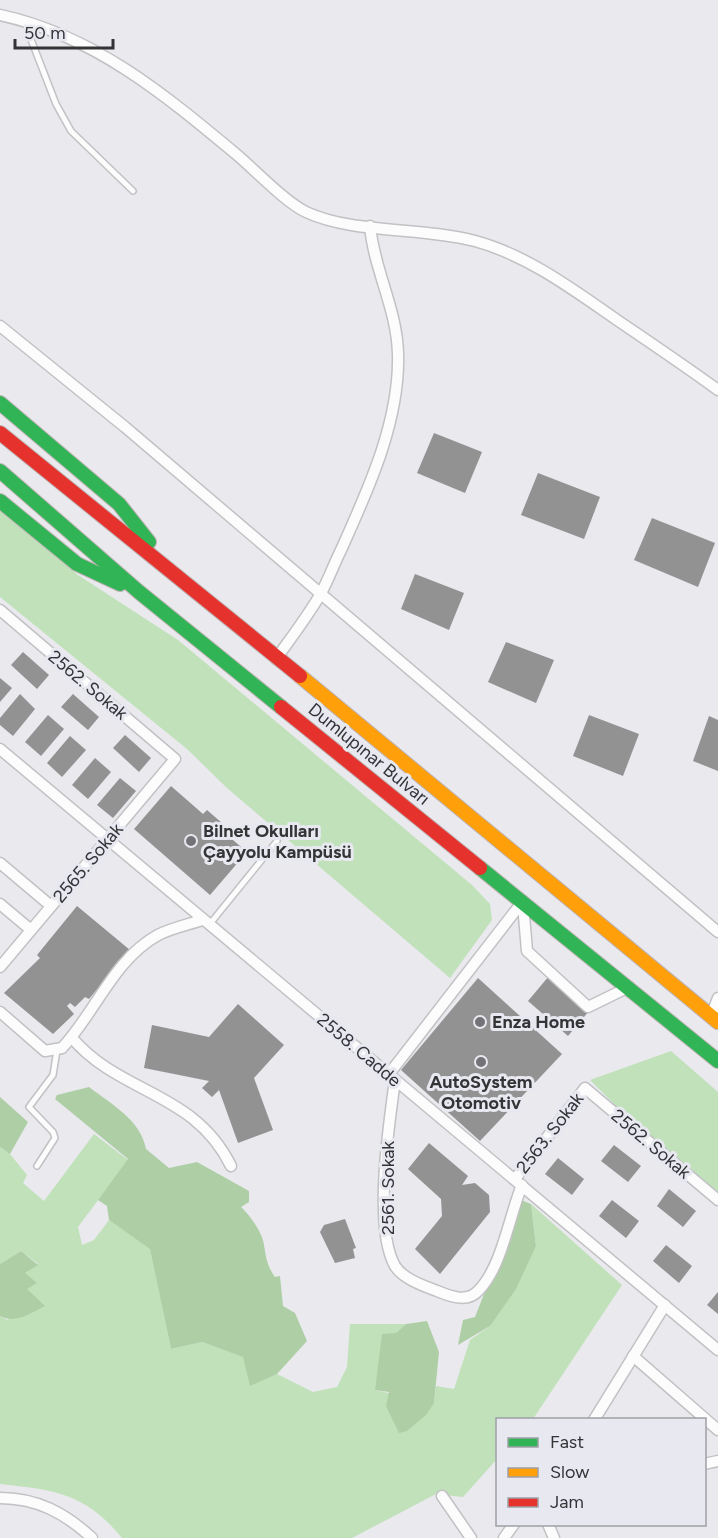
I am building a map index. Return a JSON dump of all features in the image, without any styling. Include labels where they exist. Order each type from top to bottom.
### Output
[{"type":"highway","points":[[0,403],[118,504],[169,568]]},
{"type":"highway","name":"Dumlupınar Bulvarı","points":[[0,433],[169,568],[276,659],[714,1019]]},
{"type":"highway","name":"Dumlupınar Bulvarı","points":[[0,471],[139,592],[718,1061]]},
{"type":"highway","points":[[0,501],[77,564],[139,592]]},
{"type":"street","points":[[0,15],[27,21],[70,37],[133,73],[174,102],[303,211],[319,217],[455,237],[489,245],[557,278],[718,390]]},
{"type":"street","points":[[276,659],[320,594],[368,484],[385,436],[396,389],[399,354],[394,320],[374,261],[370,226]]},
{"type":"street","points":[[0,326],[125,427],[718,932]]},
{"type":"street","name":"2562. Sokak","points":[[0,610],[175,759]]},
{"type":"street","name":"2558. Cadde","points":[[0,749],[205,923],[519,1182],[718,1350]]},
{"type":"street","name":"2565. Sokak","points":[[0,967],[175,759]]},
{"type":"street","points":[[0,863],[51,906]]},
{"type":"street","points":[[523,901],[527,951],[588,1007],[629,987]]},
{"type":"street","points":[[392,1077],[523,901]]},
{"type":"street","points":[[0,904],[31,930]]},
{"type":"street","points":[[0,1012],[45,1051],[57,1050],[72,1038],[112,980],[150,940],[205,923]]},
{"type":"street","points":[[714,1019],[718,998]]},
{"type":"street","points":[[72,1038],[108,1070],[168,1100],[192,1117],[210,1134],[231,1166]]},
{"type":"street","name":"2561. Sokak","points":[[392,1077],[384,1188],[388,1241],[399,1271],[425,1286],[448,1295],[464,1299],[475,1295],[494,1268],[519,1182]]},
{"type":"street","name":"2562. Sokak","points":[[585,1088],[718,1200]]},
{"type":"street","name":"2563. Sokak","points":[[519,1182],[585,1088]]},
{"type":"street","points":[[595,1418],[665,1305]]},
{"type":"street","points":[[633,1356],[704,1418]]},
{"type":"street","points":[[706,1420],[718,1430]]},
{"type":"street","points":[[442,1496],[471,1538]]},
{"type":"street","points":[[0,1498],[29,1501],[52,1508],[74,1522],[92,1538]]},
{"type":"lane","points":[[27,21],[30,37],[66,123],[77,139],[133,191]]},
{"type":"lane","points":[[205,923],[277,841]]},
{"type":"lane","points":[[38,1166],[55,1138],[53,1132],[29,1107],[53,1075],[57,1050]]},
{"type":"green space","points":[[0,511],[78,575],[178,640],[472,885],[490,904],[492,920],[450,978],[227,788],[187,749],[0,597]]},
{"type":"green space","points":[[671,1051],[718,1092],[718,1193],[634,1124],[590,1080]]},
{"type":"green space","points":[[89,1087],[132,1121],[146,1149],[169,1168],[197,1162],[249,1191],[249,1202],[241,1207],[252,1219],[261,1235],[272,1273],[275,1277],[280,1276],[283,1306],[295,1313],[307,1341],[277,1374],[250,1386],[243,1357],[202,1342],[171,1349],[150,1249],[109,1220],[107,1206],[98,1200],[128,1159],[55,1099],[57,1095]]},
{"type":"green space","points":[[0,1097],[28,1122],[10,1154],[0,1147]]},
{"type":"green space","points":[[94,1134],[128,1160],[78,1227],[82,1245],[94,1240],[109,1220],[150,1248],[171,1349],[202,1342],[244,1357],[250,1385],[277,1374],[313,1392],[337,1387],[347,1367],[350,1324],[406,1324],[396,1333],[375,1390],[434,1403],[436,1386],[454,1389],[470,1340],[490,1326],[536,1246],[531,1204],[622,1285],[534,1418],[496,1418],[496,1460],[463,1497],[436,1494],[352,1538],[122,1538],[95,1511],[68,1496],[0,1484],[0,1316],[8,1320],[27,1289],[25,1273],[38,1264],[21,1251],[0,1264],[0,1147],[10,1154],[27,1175],[23,1183],[44,1201]]},
{"type":"green space","points":[[521,1200],[531,1204],[536,1246],[516,1289],[490,1326],[458,1345],[463,1320],[475,1317]]},
{"type":"green space","points":[[21,1251],[38,1265],[25,1273],[37,1283],[27,1289],[45,1306],[23,1317],[6,1318],[0,1316],[0,1264]]},
{"type":"green space","points":[[427,1321],[439,1352],[434,1403],[426,1415],[407,1431],[399,1433],[386,1406],[389,1392],[375,1390],[382,1334],[396,1333],[406,1324]]},
{"type":"building","points":[[434,433],[482,452],[465,493],[417,473]]},
{"type":"building","points":[[538,473],[600,497],[584,539],[521,515]]},
{"type":"building","points":[[652,518],[715,543],[698,587],[634,560]]},
{"type":"building","points":[[415,574],[464,593],[449,630],[401,609]]},
{"type":"building","points":[[506,642],[554,660],[536,703],[488,682]]},
{"type":"building","points":[[23,652],[49,675],[37,689],[11,665]]},
{"type":"building","points":[[0,678],[12,688],[0,702]]},
{"type":"building","points":[[20,694],[35,709],[13,736],[0,725],[0,718]]},
{"type":"building","points":[[73,694],[99,717],[88,730],[61,707]]},
{"type":"building","points":[[48,715],[64,729],[41,756],[25,742]]},
{"type":"building","points":[[589,715],[639,734],[623,776],[573,756]]},
{"type":"building","points":[[709,716],[718,720],[718,771],[693,761]]},
{"type":"building","points":[[125,735],[151,758],[139,772],[113,748]]},
{"type":"building","points":[[70,736],[86,750],[62,777],[47,763]]},
{"type":"building","points":[[95,758],[111,772],[88,799],[72,785]]},
{"type":"building","points":[[120,778],[136,791],[113,818],[97,805]]},
{"type":"building","name":"Bilnet Okulları Çayyolu Kampüsü","points":[[171,786],[203,814],[207,810],[222,823],[219,828],[247,852],[210,895],[134,829]]},
{"type":"building","points":[[77,906],[130,950],[89,999],[85,997],[75,1007],[70,1003],[67,1006],[74,1014],[53,1034],[4,993],[40,958],[37,955]]},
{"type":"building","points":[[549,976],[589,1011],[568,1036],[528,1001]]},
{"type":"building","name":"AutoSystem Otomotiv","points":[[478,978],[562,1054],[480,1141],[401,1070]]},
{"type":"building","points":[[238,1004],[284,1045],[254,1078],[273,1130],[238,1143],[219,1090],[212,1097],[202,1088],[209,1081],[144,1068],[152,1025],[209,1037]]},
{"type":"building","points":[[429,1143],[468,1176],[462,1185],[475,1183],[489,1195],[490,1212],[440,1274],[415,1249],[442,1216],[441,1199],[408,1169]]},
{"type":"building","points":[[614,1145],[641,1166],[628,1182],[601,1161]]},
{"type":"building","points":[[558,1158],[584,1179],[572,1195],[545,1174]]},
{"type":"building","points":[[669,1189],[696,1211],[683,1227],[657,1206]]},
{"type":"building","points":[[612,1200],[639,1221],[626,1238],[599,1216]]},
{"type":"building","points":[[345,1219],[356,1248],[353,1249],[355,1258],[335,1263],[320,1232],[324,1225]]},
{"type":"building","points":[[666,1245],[692,1266],[679,1283],[653,1261]]},
{"type":"building","points":[[718,1292],[718,1314],[707,1305]]},
{"type":"traffic: fast","points":[[0,403],[119,504],[149,542]]},
{"type":"traffic: fast","points":[[0,471],[139,592],[281,707]]},
{"type":"traffic: fast","points":[[0,501],[77,564],[120,584]]},
{"type":"traffic: fast","points":[[480,868],[718,1061]]},
{"type":"traffic: slow","points":[[300,676],[718,1022]]},
{"type":"traffic: jam","points":[[0,433],[300,676]]},
{"type":"traffic: jam","points":[[281,707],[480,868]]},
{"type":"place","name":"Bilnet Okulları Çayyolu Kampüsü","points":[[191,841]]},
{"type":"place","name":"Enza Home","points":[[480,1022]]},
{"type":"place","name":"AutoSystem Otomotiv","points":[[481,1062]]}]
